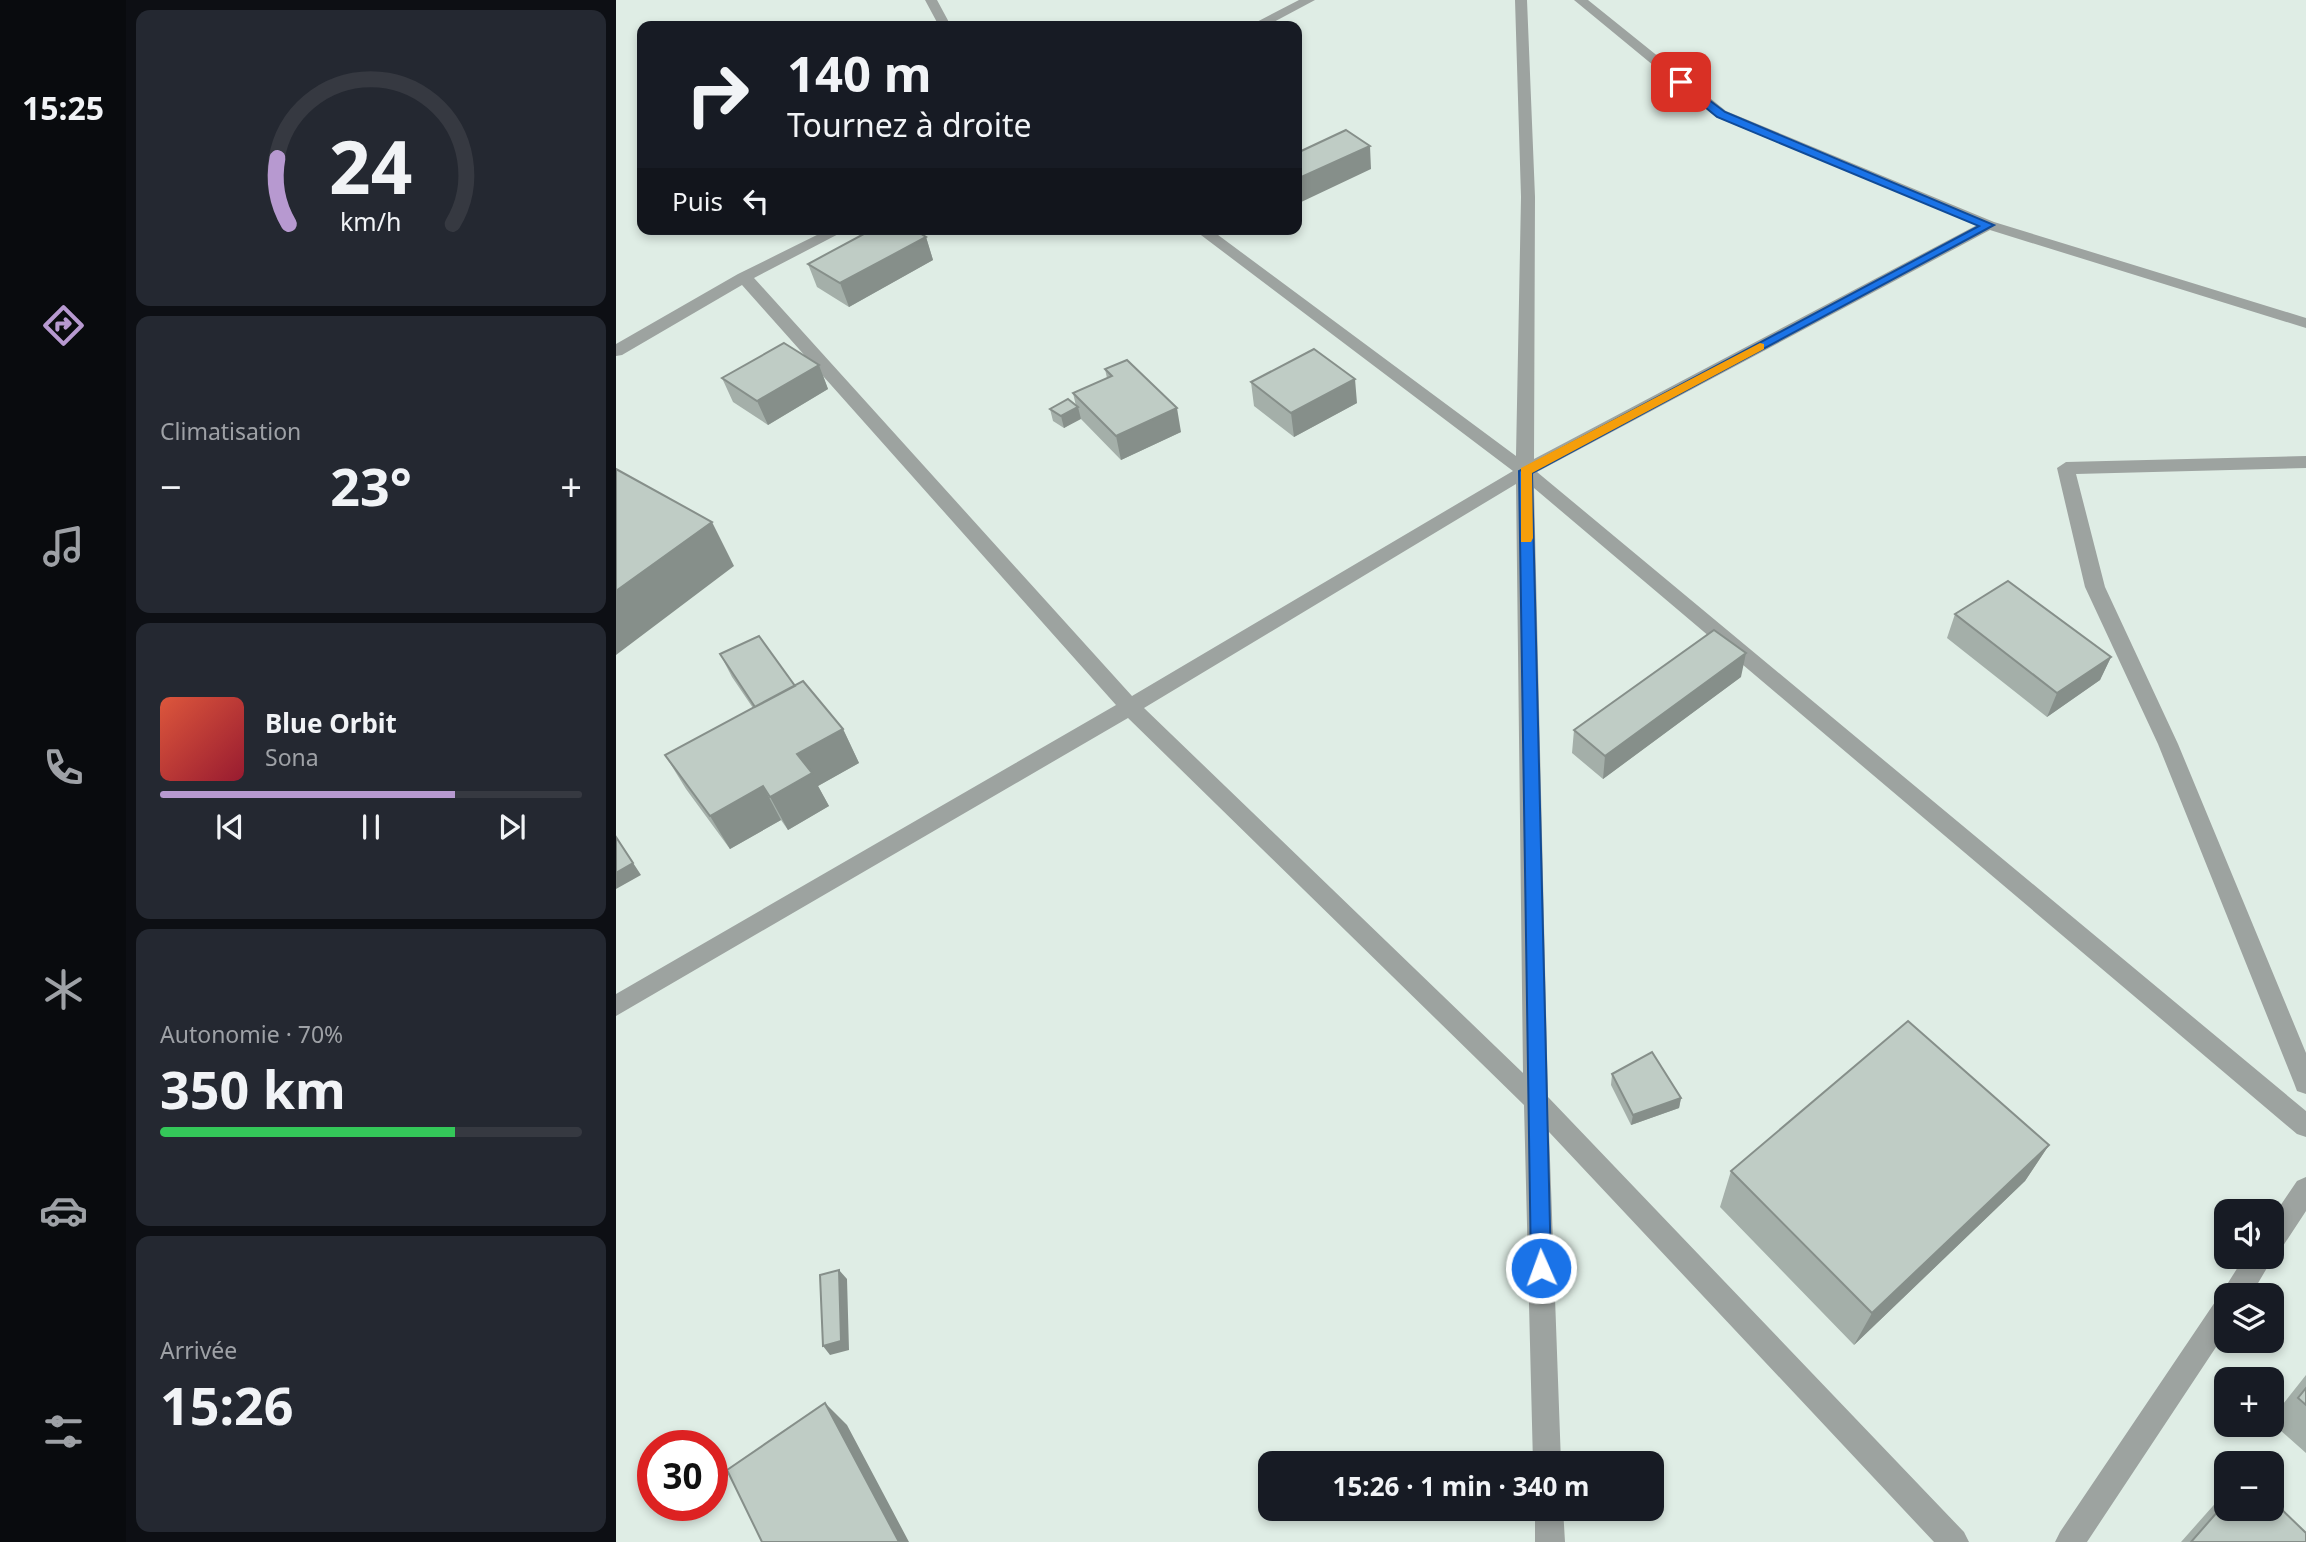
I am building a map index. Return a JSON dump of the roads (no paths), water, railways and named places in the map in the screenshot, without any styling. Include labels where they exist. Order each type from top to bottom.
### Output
[{"type":"street","points":[[931,0],[942,21]]},
{"type":"street","points":[[1266,21],[1310,0]]},
{"type":"street","points":[[1521,0],[1528,197],[1525,471],[1536,1101],[1547,1451]]},
{"type":"street","points":[[1580,0],[1721,114],[1989,225],[2306,323]]},
{"type":"street","points":[[616,1006],[1130,707],[1525,471],[1989,225]]},
{"type":"street","points":[[616,351],[744,277],[829,235]]},
{"type":"street","points":[[1208,235],[1525,471],[2306,1126]]},
{"type":"street","points":[[744,277],[1130,707],[1536,1101],[1954,1542]]},
{"type":"street","points":[[2306,462],[2066,468],[2095,587],[2168,744],[2306,1083]]},
{"type":"street","points":[[2284,1222],[2306,1189]]},
{"type":"street","points":[[2070,1542],[2214,1326]]},
{"type":"street","points":[[1549,1521],[1550,1542]]}]
